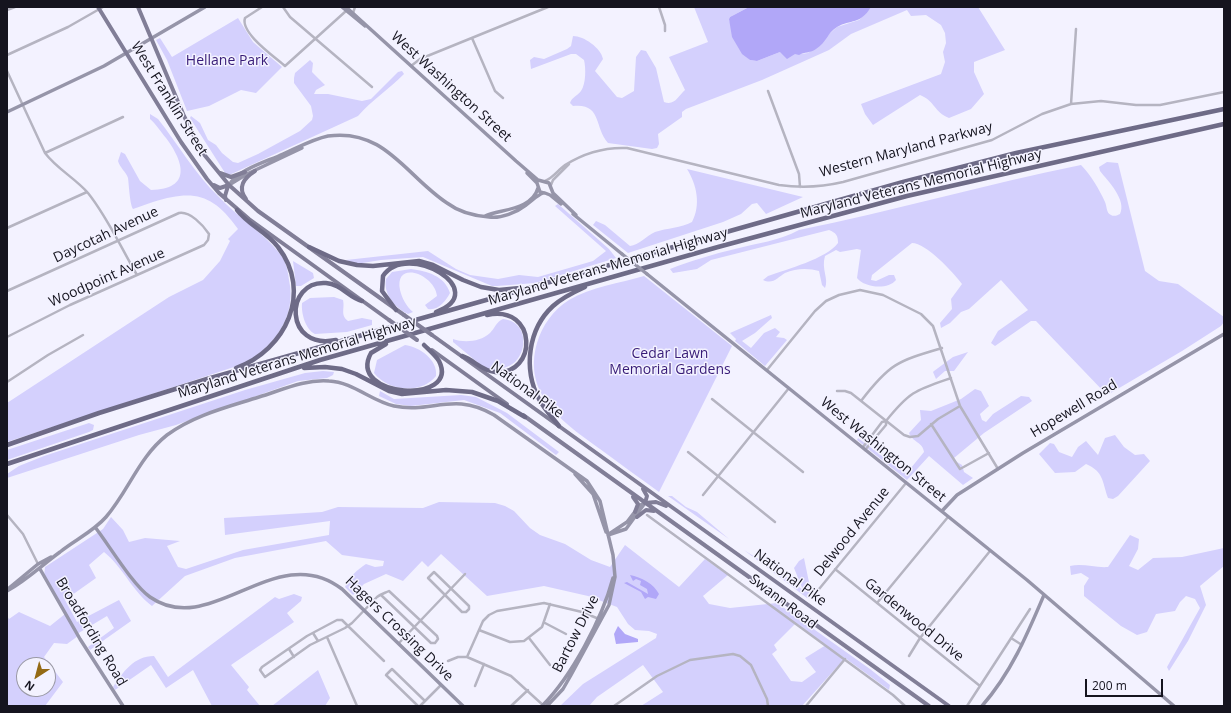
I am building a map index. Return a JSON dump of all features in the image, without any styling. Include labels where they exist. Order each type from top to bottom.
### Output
[{"type":"highway","name":"Maryland Veterans Memorial Highway","points":[[7,445],[106,410],[208,379],[956,168],[1016,153],[1224,109]]},
{"type":"highway","name":"Maryland Veterans Memorial Highway","points":[[7,465],[274,375],[417,332],[634,271],[900,198],[1224,124]]},
{"type":"highway","points":[[208,379],[242,366],[263,354],[281,335],[287,323],[292,306],[291,277],[283,254],[271,239],[237,210]]},
{"type":"highway","points":[[309,247],[339,261],[357,265],[380,265],[410,261],[426,263],[471,284],[490,289],[509,290],[553,281]]},
{"type":"highway","points":[[396,310],[384,295],[381,286],[386,273],[395,267],[410,264],[432,268],[444,274],[453,285],[454,298],[446,308],[402,325]]},
{"type":"highway","points":[[559,426],[539,399],[532,380],[530,358],[536,330],[547,313],[562,299],[586,287],[634,271]]},
{"type":"highway","points":[[362,301],[332,284],[316,285],[307,289],[299,299],[295,310],[296,321],[306,335],[321,342],[373,333]]},
{"type":"highway","points":[[442,325],[499,314],[509,316],[517,321],[525,333],[527,344],[524,355],[518,364],[510,370],[493,372],[482,368],[462,356]]},
{"type":"highway","points":[[417,332],[374,350],[368,360],[370,372],[377,380],[397,390],[410,391],[428,388],[437,382],[441,370],[437,358],[424,345]]},
{"type":"highway","points":[[274,375],[312,367],[333,367],[356,374],[396,393],[410,394],[455,390],[472,392],[498,401],[525,417]]},
{"type":"main road","name":"National Pike","points":[[138,7],[190,130],[214,168],[229,185],[258,211],[949,706]]},
{"type":"main road","name":"West Franklin Street","points":[[100,8],[181,142],[226,200]]},
{"type":"main road","points":[[214,168],[229,177],[245,172]]},
{"type":"main road","points":[[255,171],[244,180],[242,192],[246,199],[258,211]]},
{"type":"main road","points":[[213,185],[220,188],[229,185]]},
{"type":"main road","points":[[226,200],[226,193],[229,185]]},
{"type":"main road","name":"National Pike","points":[[226,200],[237,210],[388,320],[929,706]]},
{"type":"main road","points":[[579,456],[636,499],[638,504],[636,515]]},
{"type":"main road","points":[[639,484],[646,492],[645,503],[652,502],[664,504],[692,524],[695,524]]},
{"type":"main road","points":[[636,515],[649,510],[663,516]]},
{"type":"street","points":[[7,10],[14,7]]},
{"type":"street","points":[[7,112],[92,72],[205,7]]},
{"type":"street","points":[[262,7],[244,19],[244,24],[255,40],[285,66],[347,8]]},
{"type":"street","points":[[283,7],[290,17],[372,87]]},
{"type":"street","name":"West Washington Street","points":[[342,7],[347,8],[371,30]]},
{"type":"street","points":[[353,14],[355,7]]},
{"type":"street","points":[[411,66],[420,59],[548,7]]},
{"type":"street","points":[[659,7],[665,25],[665,31]]},
{"type":"street","points":[[7,55],[68,27],[100,8]]},
{"type":"street","name":"West Washington Street","points":[[347,8],[512,158],[544,193],[552,196],[576,215],[622,254],[942,511],[1044,595],[1174,706]]},
{"type":"street","points":[[1071,104],[1076,29]]},
{"type":"street","points":[[472,38],[495,91],[503,98]]},
{"type":"street","points":[[7,71],[45,153],[87,192],[98,208],[137,276]]},
{"type":"street","points":[[768,91],[799,174],[800,187]]},
{"type":"street","name":"Western Maryland Parkway","points":[[544,181],[584,155],[603,149],[627,148],[766,182],[800,187],[821,186],[844,182],[981,143],[1005,134],[1042,114],[1071,104],[1101,101],[1136,105],[1160,105],[1224,92]]},
{"type":"street","points":[[45,153],[123,117]]},
{"type":"street","points":[[229,185],[245,172],[326,136],[345,135],[370,140],[387,150],[448,204],[467,213],[498,217],[510,214],[524,207],[551,187]]},
{"type":"street","points":[[229,185],[310,143]]},
{"type":"street","name":"West Washington Street","points":[[516,162],[538,180],[544,181],[551,187],[554,194],[576,215]]},
{"type":"street","name":"Western Maryland Parkway","points":[[551,187],[553,180],[570,163]]},
{"type":"street","points":[[485,216],[520,206],[536,194],[538,187],[544,181]]},
{"type":"street","points":[[7,228],[87,192]]},
{"type":"street","name":"Daycotah Avenue","points":[[7,291],[183,212],[191,215],[208,234]]},
{"type":"street","name":"Woodpoint Avenue","points":[[7,337],[70,305],[204,245],[208,240],[208,234]]},
{"type":"street","points":[[767,370],[820,306],[837,295],[860,290],[883,295],[928,319],[934,326],[960,406],[998,469]]},
{"type":"street","name":"Hopewell Road","points":[[942,511],[957,495],[998,469],[1087,414],[1224,334]]},
{"type":"street","points":[[7,382],[48,355],[83,336]]},
{"type":"street","points":[[861,401],[878,379],[889,368],[907,359],[942,348]]},
{"type":"street","points":[[864,448],[886,425],[886,421],[900,404],[914,392],[951,378]]},
{"type":"street","points":[[7,590],[40,569],[95,527],[111,510],[143,460],[159,442],[183,424],[212,412],[300,383],[311,381],[331,381],[351,386],[384,403],[400,407],[415,408],[451,403],[466,404],[480,408],[500,419],[582,476],[591,486],[600,501],[608,535]]},
{"type":"street","points":[[703,495],[789,388]]},
{"type":"street","points":[[837,391],[849,392],[904,435],[910,437],[918,436],[931,424],[960,406]]},
{"type":"street","points":[[712,399],[803,472]]},
{"type":"street","points":[[931,424],[960,469],[989,453]]},
{"type":"street","points":[[688,452],[775,522]]},
{"type":"street","points":[[570,469],[592,494],[608,535]]},
{"type":"street","name":"Delwood Avenue","points":[[815,594],[906,483]]},
{"type":"street","points":[[608,535],[626,529],[645,503]]},
{"type":"street","points":[[7,515],[23,534],[38,564]]},
{"type":"street","points":[[608,535],[636,515]]},
{"type":"street","name":"Swann Road","points":[[647,515],[845,659],[893,695],[905,706]]},
{"type":"street","points":[[877,603],[948,517]]},
{"type":"street","points":[[606,522],[609,527],[616,529]]},
{"type":"street","name":"Hagers Crossing Drive","points":[[95,527],[141,588],[150,597],[166,605],[183,608],[198,606],[282,576],[300,573],[313,574],[331,581],[342,588],[463,706]]},
{"type":"street","name":"Bartow Drive","points":[[544,706],[564,680],[599,620],[608,596],[615,565],[608,535]]},
{"type":"street","points":[[909,656],[920,638],[990,551]]},
{"type":"street","points":[[7,590],[38,564],[59,553]]},
{"type":"street","points":[[22,577],[40,569],[50,558]]},
{"type":"street","name":"Broadfording Road","points":[[40,569],[80,639],[123,706]]},
{"type":"street","name":"Gardenwood Drive","points":[[835,569],[980,686]]},
{"type":"street","points":[[434,572],[451,588],[469,606],[469,610],[464,612],[428,578],[434,572]]},
{"type":"street","points":[[398,643],[465,574]]},
{"type":"street","points":[[381,595],[431,643],[435,643],[437,636],[390,592],[381,595],[348,626],[318,641],[266,677],[261,671],[262,667],[313,632],[337,620],[342,620],[348,626],[384,661]]},
{"type":"street","points":[[982,706],[1003,679],[1022,645],[1044,595]]},
{"type":"street","points":[[467,658],[485,618],[493,613],[537,603],[550,604],[582,612],[599,620]]},
{"type":"street","points":[[479,630],[510,642],[520,642],[529,638],[540,630],[545,624],[550,604]]},
{"type":"street","points":[[967,706],[1030,609]]},
{"type":"street","points":[[545,624],[566,634]]},
{"type":"street","points":[[313,632],[318,641]]},
{"type":"street","points":[[328,637],[357,706]]},
{"type":"street","points":[[529,638],[550,665]]},
{"type":"street","points":[[1011,638],[1022,645]]},
{"type":"street","points":[[289,649],[294,657]]},
{"type":"street","points":[[614,706],[657,676],[690,660],[733,654],[740,656],[751,665],[767,699],[768,706]]},
{"type":"street","points":[[448,661],[458,657],[467,658],[515,678],[544,706]]},
{"type":"street","points":[[806,706],[845,659]]},
{"type":"street","points":[[475,686],[484,664]]},
{"type":"street","points":[[425,701],[392,669],[386,675],[419,706],[425,701],[441,684]]},
{"type":"street","points":[[511,706],[528,690]]},
{"type":"green space","points":[[694,7],[749,7],[730,17],[729,19],[736,43],[750,60],[757,61],[780,52],[801,54],[808,53],[837,27],[859,20],[871,7],[978,7],[1005,50],[974,62],[974,72],[984,94],[971,109],[949,118],[940,113],[929,100],[920,95],[873,125],[865,114],[861,104],[941,74],[945,62],[943,52],[946,43],[945,33],[941,25],[926,15],[911,16],[907,10],[851,34],[829,50],[762,80],[686,109],[682,112],[682,117],[658,134],[659,144],[657,148],[652,149],[608,143],[593,112],[589,108],[573,106],[570,103],[583,88],[585,80],[584,60],[576,54],[571,54],[531,69],[530,60],[534,57],[544,59],[571,46],[573,36],[582,38],[596,47],[602,55],[603,59],[595,71],[617,97],[622,98],[634,91],[636,57],[641,50],[646,51],[656,68],[664,102],[674,102],[685,90],[669,57],[708,42]]},
{"type":"green space","name":"Hellane Park","points":[[238,18],[253,42],[282,67],[256,93],[241,90],[209,106],[187,111],[167,60],[156,40],[160,38],[172,57]]},
{"type":"green space","points":[[310,60],[313,63],[312,72],[325,85],[316,90],[314,94],[328,94],[362,101],[371,99],[398,72],[402,71],[404,74],[358,116],[227,176],[190,118],[191,116],[200,123],[208,140],[216,145],[222,153],[233,162],[238,163],[258,154],[300,131],[312,120],[313,116],[311,106],[294,83],[295,73]]},
{"type":"green space","points":[[150,114],[158,119],[194,169],[210,188],[225,204],[266,239],[282,257],[289,277],[291,294],[290,306],[281,330],[264,349],[243,364],[7,442],[7,403],[169,297],[203,280],[220,261],[230,241],[228,239],[238,229],[220,208],[202,198],[180,196],[167,198],[133,209],[130,200],[128,178],[118,161],[121,152],[125,154],[140,181],[151,190],[173,185],[179,179],[181,173],[177,156],[166,138],[150,119]]},
{"type":"green space","points":[[1107,162],[1118,163],[1145,271],[1159,281],[1178,284],[1224,317],[1224,322],[1221,326],[1109,394],[1106,394],[1036,321],[1031,321],[995,346],[991,343],[998,331],[1028,310],[1001,280],[969,309],[961,312],[950,323],[941,328],[940,323],[952,309],[951,299],[962,284],[939,259],[918,244],[912,243],[872,275],[871,280],[876,281],[889,275],[894,275],[896,280],[888,285],[882,286],[871,286],[865,284],[857,278],[861,250],[857,249],[840,252],[836,250],[825,256],[825,288],[822,285],[819,271],[811,269],[789,271],[770,282],[763,280],[768,276],[816,259],[832,249],[838,243],[838,238],[835,233],[829,230],[711,260],[697,269],[673,273],[670,269],[710,255],[776,239],[799,230],[1010,180],[1081,165],[1097,187],[1105,202],[1108,213],[1112,216],[1116,216],[1120,214],[1121,209],[1119,197],[1112,185],[1100,171],[1099,167]]},
{"type":"green space","points":[[687,169],[803,197],[766,214],[757,203],[752,204],[741,214],[723,222],[628,253],[593,225],[596,221],[605,225],[630,246],[655,232],[683,226],[692,222],[695,215],[697,195]]},
{"type":"green space","points":[[558,204],[609,249],[616,258],[535,283],[497,286],[492,286],[423,257],[381,260],[356,264],[346,260],[428,251],[456,269],[470,275],[498,279],[519,275],[538,277],[593,261],[606,251],[555,206]]},
{"type":"green space","points":[[293,261],[313,273],[314,278],[301,286],[296,286]]},
{"type":"green space","points":[[411,269],[435,275],[444,282],[450,293],[441,305],[428,309],[425,305],[437,296],[435,288],[430,281],[423,276],[409,272],[403,275],[400,280],[400,290],[405,302],[413,312],[408,314],[391,300],[386,290],[386,279],[392,272]]},
{"type":"green space","name":"Cedar Lawn Memorial Gardens","points":[[644,276],[732,346],[659,492],[586,439],[560,418],[549,406],[541,393],[535,378],[534,361],[537,343],[549,319],[563,304],[587,292]]},
{"type":"green space","points":[[334,297],[343,300],[343,314],[348,321],[362,318],[372,320],[372,325],[347,332],[315,334],[312,332],[305,321],[302,312],[302,303],[310,298]]},
{"type":"green space","points":[[771,315],[772,318],[755,333],[742,341],[751,348],[764,333],[775,328],[780,332],[776,337],[787,340],[765,366],[735,341],[736,339],[730,333]]},
{"type":"green space","points":[[503,319],[511,321],[517,325],[523,336],[522,350],[515,362],[509,366],[491,371],[482,366],[453,342],[453,339],[472,341],[482,338],[490,333],[497,323]]},
{"type":"green space","points":[[405,345],[422,351],[431,360],[436,370],[436,376],[430,382],[413,388],[396,387],[387,384],[374,373],[377,360]]},
{"type":"green space","points":[[968,352],[954,371],[945,371],[936,379],[933,372],[934,371],[953,357]]},
{"type":"green space","points":[[323,371],[334,372],[333,375],[327,378],[298,381],[176,425],[139,435],[7,478],[7,474],[19,466],[44,456],[245,390],[305,373]]},
{"type":"green space","points":[[975,389],[981,391],[989,406],[980,414],[982,420],[986,422],[993,414],[1021,396],[1029,397],[1032,401],[984,433],[954,458],[962,465],[964,472],[973,478],[963,485],[929,456],[907,480],[857,440],[858,438],[906,474],[924,452],[922,446],[910,436],[909,433],[921,420],[920,410],[931,411],[961,399]]},
{"type":"green space","points":[[380,391],[394,399],[461,395],[476,397],[507,413],[559,452],[556,455],[500,413],[464,400],[411,406],[396,404],[379,396]]},
{"type":"green space","points":[[89,423],[94,425],[93,430],[89,432],[7,460],[7,450]]},
{"type":"green space","points":[[1115,435],[1124,447],[1135,455],[1144,454],[1150,461],[1118,496],[1113,499],[1108,498],[1102,478],[1092,467],[1086,464],[1075,472],[1055,473],[1039,454],[1050,443],[1054,444],[1059,452],[1072,457],[1078,447],[1086,441],[1098,455],[1105,438]]},
{"type":"green space","points":[[668,496],[672,496],[686,507],[697,512],[729,539]]},
{"type":"green space","points":[[439,502],[495,503],[514,511],[530,528],[540,535],[565,544],[591,560],[610,567],[625,545],[679,587],[705,559],[728,575],[703,596],[709,604],[730,608],[777,603],[870,669],[890,685],[889,690],[845,658],[802,706],[641,706],[663,692],[643,665],[597,697],[589,706],[560,706],[583,684],[656,638],[657,634],[649,631],[635,630],[628,624],[617,607],[588,596],[544,586],[487,596],[441,554],[428,567],[422,561],[403,581],[386,574],[364,584],[353,595],[345,587],[354,574],[366,564],[375,567],[383,566],[384,561],[342,555],[326,541],[235,558],[185,576],[152,606],[139,593],[111,558],[104,552],[89,565],[96,578],[65,600],[77,622],[119,600],[131,621],[90,650],[88,647],[114,628],[107,616],[77,634],[78,636],[67,644],[54,643],[44,657],[16,657],[16,697],[52,697],[45,706],[7,706],[7,616],[9,619],[19,612],[50,626],[65,614],[44,577],[45,567],[103,529],[111,517],[123,530],[129,542],[145,538],[180,541],[167,546],[178,567],[186,569],[243,550],[329,535],[330,521],[225,535],[224,518],[322,512],[338,507],[423,508]],"holes":[[[796,623],[826,645],[805,658],[816,672],[802,682],[791,681],[772,654],[777,650],[774,645]]]},
{"type":"green space","points":[[1130,535],[1139,539],[1138,549],[1129,566],[1138,570],[1153,558],[1182,557],[1224,548],[1224,566],[1200,586],[1206,605],[1188,641],[1169,671],[1167,667],[1200,608],[1195,599],[1186,596],[1180,602],[1175,611],[1156,614],[1147,632],[1137,635],[1121,626],[1084,596],[1084,586],[1089,578],[1081,573],[1071,575],[1070,566],[1080,565],[1108,567]]},
{"type":"green space","points":[[744,550],[785,576],[803,590],[794,568],[799,561],[804,558],[812,597],[807,598]]},
{"type":"green space","points":[[294,594],[302,597],[301,601],[287,613],[294,622],[231,665],[249,687],[247,690],[260,706],[212,706],[193,670],[166,688],[151,665],[115,690],[113,687],[130,666],[147,657],[154,656],[168,677],[275,597],[279,599]]},
{"type":"green space","points":[[318,670],[330,698],[325,706],[272,706]]},
{"type":"green space","points":[[56,673],[63,682],[56,691]]},
{"type":"shaded area","points":[[749,7],[871,7],[863,17],[834,29],[820,46],[810,52],[799,55],[795,54],[787,59],[780,52],[757,61],[750,60],[742,54],[732,37],[729,19],[730,17]]},
{"type":"shaded area","points":[[630,575],[643,579],[651,584],[659,594],[656,599],[648,597],[645,599],[641,592],[624,583],[627,582],[648,594],[647,589],[640,585],[641,581],[636,579],[633,581]]},
{"type":"shaded area","points":[[618,626],[625,634],[638,639],[638,642],[616,644],[614,634]]}]
